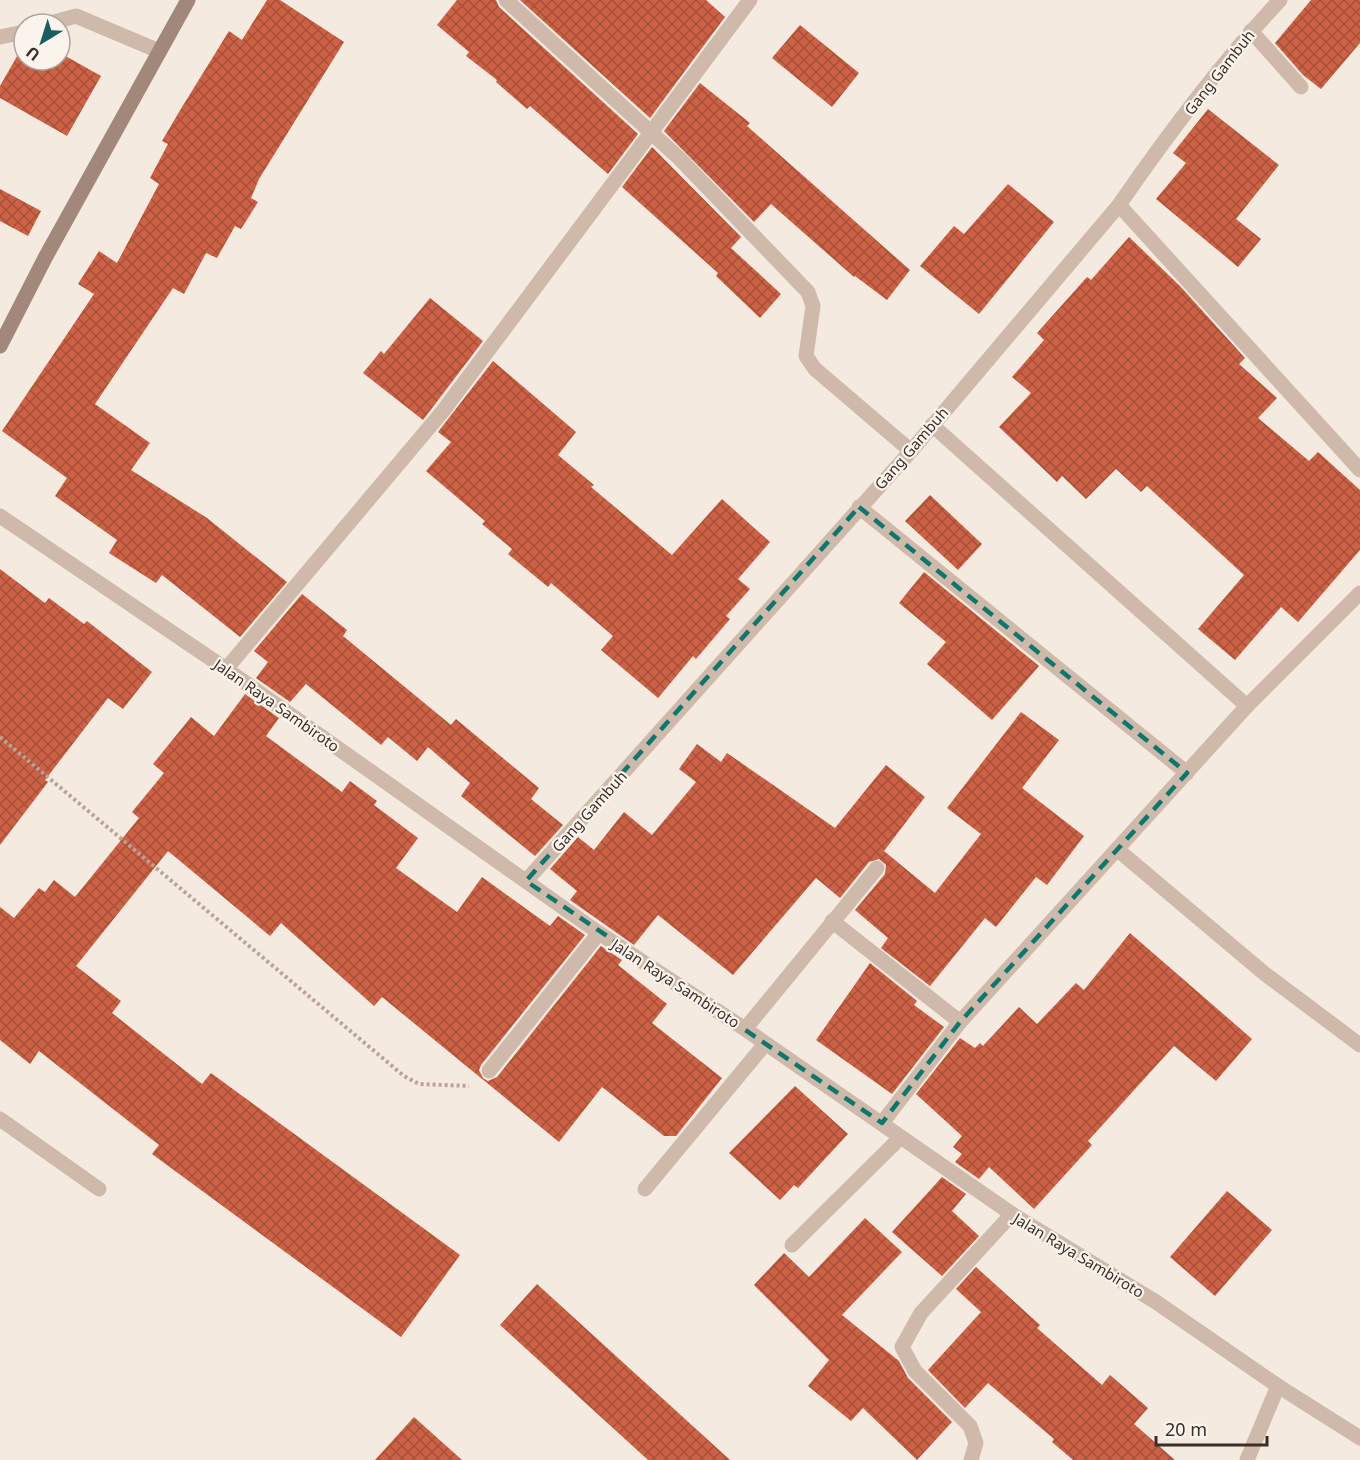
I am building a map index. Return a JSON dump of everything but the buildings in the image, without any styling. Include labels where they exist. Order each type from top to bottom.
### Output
[{"type":"main road","points":[[0,346],[45,258],[188,0]]},
{"type":"street","points":[[506,0],[652,132],[808,292],[813,306],[806,356],[815,369],[910,451]]},
{"type":"street","name":"Gang Gambuh","points":[[526,881],[910,451],[1119,205],[1148,162],[1251,31],[1280,0]]},
{"type":"street","points":[[226,669],[443,411],[652,132],[742,3]]},
{"type":"street","points":[[72,17],[76,16],[159,51]]},
{"type":"street","points":[[1251,31],[1301,87]]},
{"type":"street","points":[[1119,205],[1360,470]]},
{"type":"street","points":[[932,425],[1247,706]]},
{"type":"street","points":[[859,507],[1187,773]]},
{"type":"street","name":"Jalan Raya Sambiroto","points":[[0,516],[226,669],[599,933],[745,1029],[1012,1214],[1156,1302],[1278,1386],[1360,1438]]},
{"type":"street","points":[[882,1123],[960,1022],[1247,706],[1360,593]]},
{"type":"street","points":[[1118,850],[1265,974],[1360,1045]]},
{"type":"street","points":[[745,1029],[831,921],[877,868]]},
{"type":"street","points":[[831,921],[960,1022]]},
{"type":"street","points":[[489,1071],[599,933]]},
{"type":"street","points":[[645,1189],[765,1044]]},
{"type":"street","points":[[0,1119],[99,1189]]},
{"type":"street","points":[[792,1245],[901,1137]]},
{"type":"street","points":[[971,1460],[976,1443],[970,1426],[915,1371],[902,1347],[921,1313],[1012,1214]]},
{"type":"street","points":[[1247,1460],[1278,1386]]},
{"type":"path","points":[[0,736],[404,1076],[419,1084],[468,1086],[489,1071]]},
{"type":"highlighted area","points":[[859,507],[1187,773],[960,1022],[882,1123],[526,881]]}]
